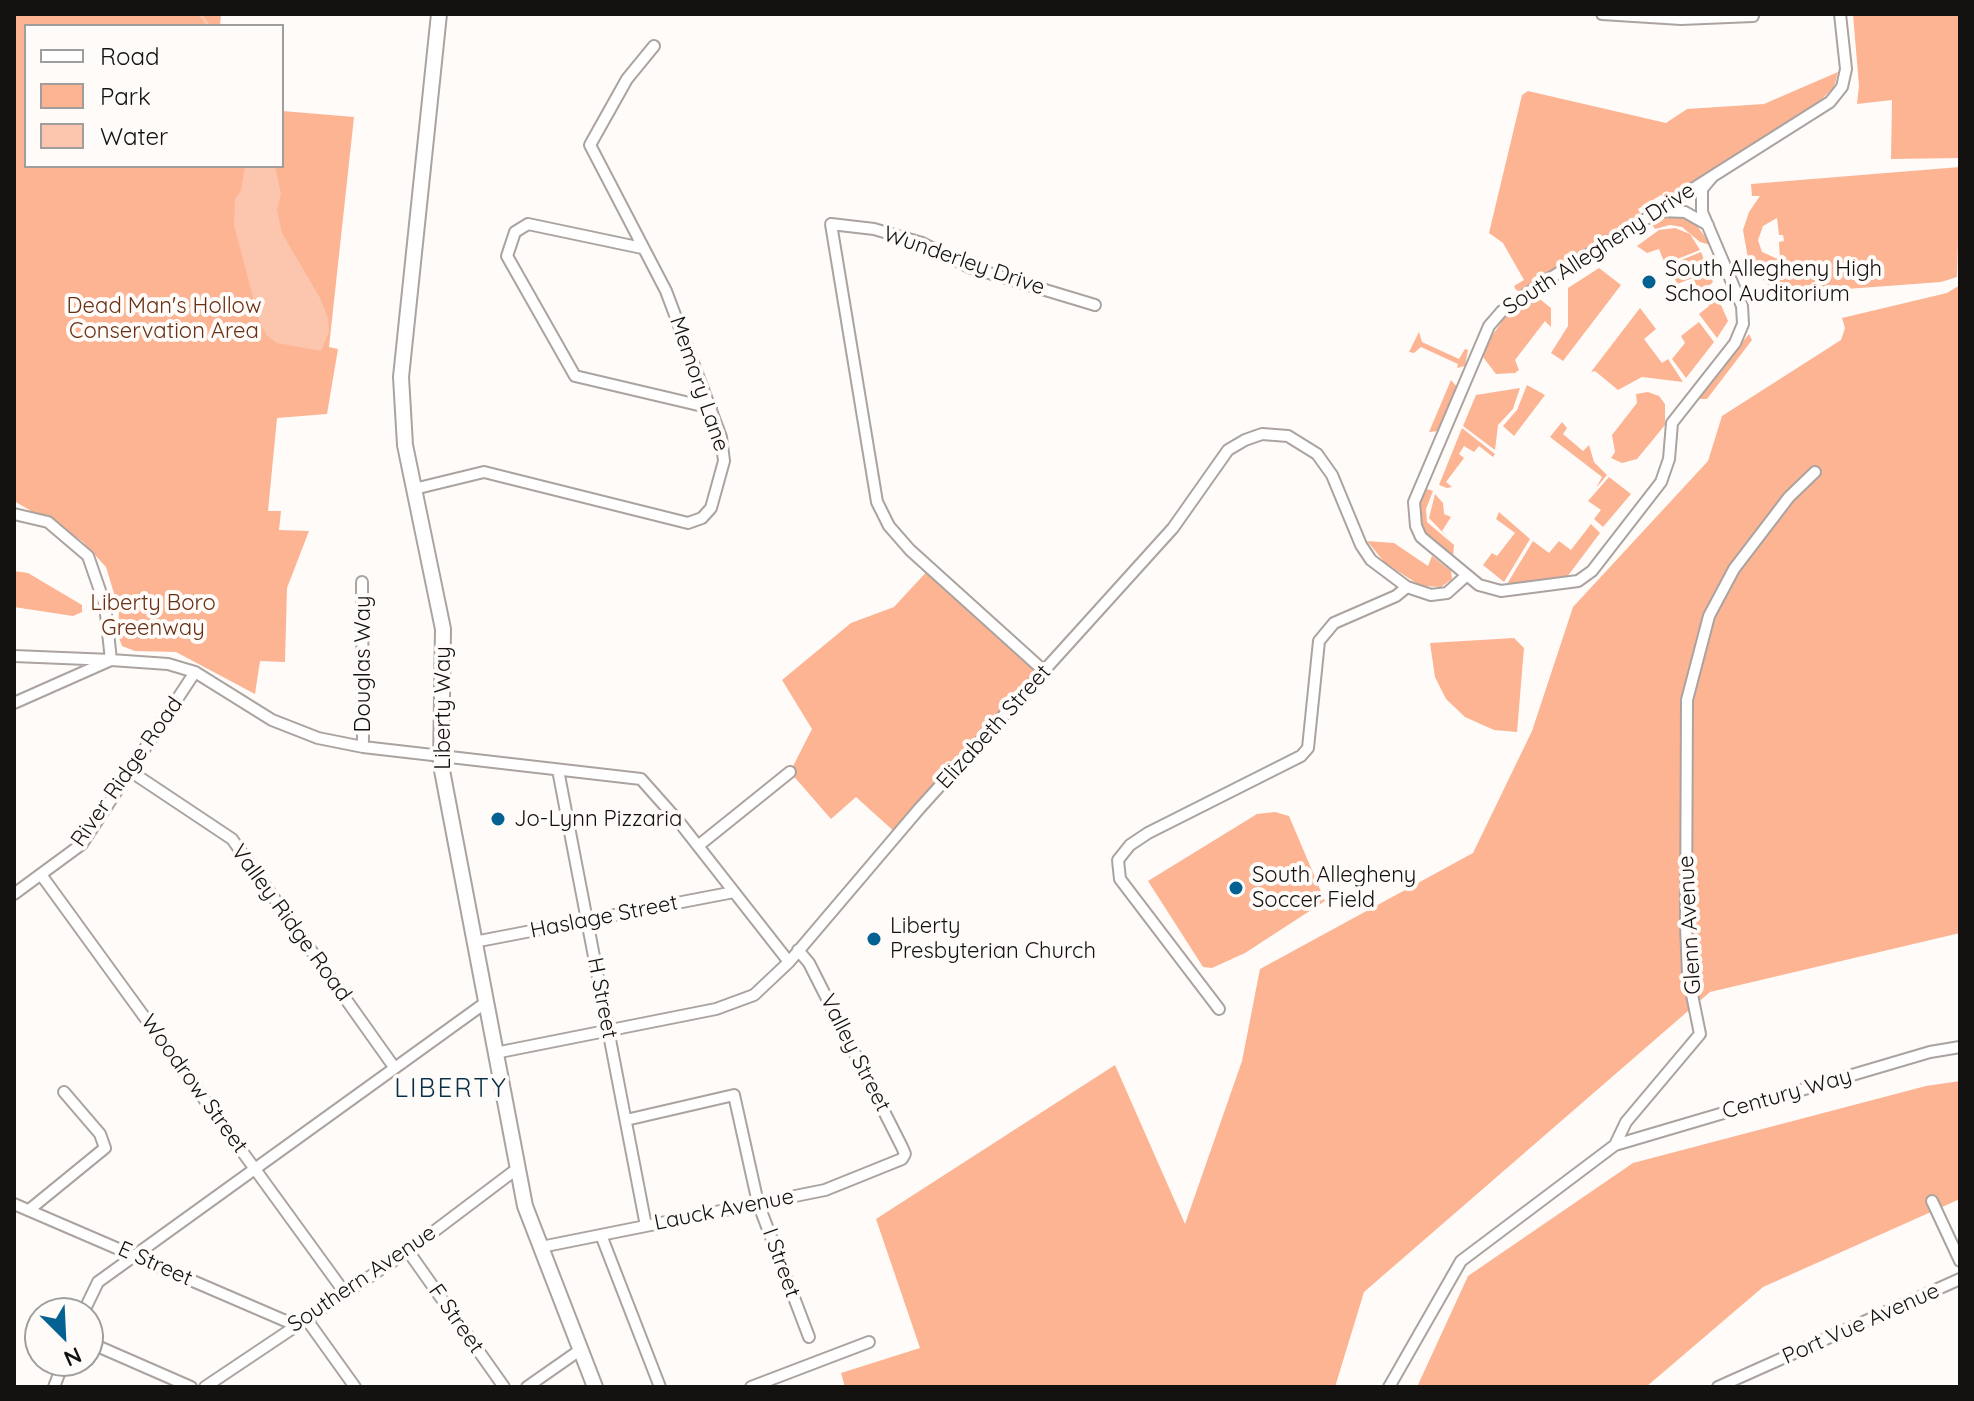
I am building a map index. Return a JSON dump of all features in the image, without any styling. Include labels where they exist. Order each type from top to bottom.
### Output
[{"type":"street","name":"Liberty Way","points":[[439,14],[403,338],[402,405],[405,445],[443,629],[440,756],[525,1206],[595,1387]]},
{"type":"street","points":[[1602,14],[1681,19],[1753,16]]},
{"type":"street","name":"South Allegheny Drive","points":[[1713,176],[1702,189],[1700,200],[1742,306],[1743,324],[1735,343],[1672,423],[1669,459],[1661,482],[1592,571],[1578,581],[1489,590],[1421,537],[1416,526],[1414,502],[1480,342],[1494,318],[1509,305],[1830,102],[1842,87],[1846,69],[1840,14]]},
{"type":"street","name":"Memory Lane","points":[[414,489],[484,472],[688,523],[702,518],[711,508],[724,461],[711,408],[685,335],[590,145],[609,107],[654,46]]},
{"type":"street","points":[[1657,212],[1685,212],[1708,225]]},
{"type":"street","points":[[642,248],[528,224],[515,232],[507,256],[575,376],[711,408]]},
{"type":"street","name":"Wunderley Drive","points":[[1044,671],[910,550],[889,526],[877,502],[831,224],[874,229],[922,243],[969,267],[1095,305]]},
{"type":"street","name":"Elizabeth Street","points":[[495,1053],[609,1032],[741,1001],[754,995],[789,962],[1173,528],[1228,450],[1262,434],[1288,436],[1317,454],[1332,475],[1371,560],[1407,587]]},
{"type":"street","name":"Glenn Avenue","points":[[1389,1387],[1461,1261],[1615,1145],[1626,1122],[1700,1034],[1688,975],[1686,925],[1687,700],[1709,616],[1734,569],[1789,497],[1815,472]]},
{"type":"street","points":[[14,514],[48,522],[88,556],[105,605],[111,660]]},
{"type":"street","points":[[1219,1009],[1120,879],[1118,860],[1130,845],[1148,833],[1301,756],[1308,748],[1319,641],[1334,623],[1396,596],[1407,587],[1431,595],[1447,593],[1467,575]]},
{"type":"street","name":"Douglas Way","points":[[362,582],[363,747]]},
{"type":"street","points":[[14,656],[168,664],[195,672],[272,720],[318,738],[363,747],[641,779],[680,823],[789,962]]},
{"type":"street","points":[[14,703],[111,660]]},
{"type":"street","name":"River Ridge Road","points":[[14,894],[82,844],[195,672]]},
{"type":"street","name":"H Street","points":[[558,770],[646,1226]]},
{"type":"street","name":"Valley Ridge Road","points":[[130,771],[232,839],[394,1067]]},
{"type":"street","points":[[698,846],[790,772]]},
{"type":"street","name":"Woodrow Street","points":[[42,876],[345,1293]]},
{"type":"street","name":"Haslage Street","points":[[474,942],[734,892]]},
{"type":"street","name":"Valley Street","points":[[798,950],[809,963],[895,1133],[905,1154],[902,1159]]},
{"type":"street","points":[[91,1297],[98,1282],[485,1003]]},
{"type":"street","name":"Century Way","points":[[1615,1145],[1930,1052],[1960,1047]]},
{"type":"street","points":[[29,1210],[105,1148],[104,1139],[64,1092]]},
{"type":"street","name":"I Street","points":[[626,1120],[734,1095],[758,1203],[809,1337]]},
{"type":"street","name":"Lauck Avenue","points":[[541,1247],[825,1190],[902,1159]]},
{"type":"street","name":"Southern Avenue","points":[[206,1387],[408,1251],[518,1168]]},
{"type":"street","points":[[1932,1201],[1960,1261]]},
{"type":"street","name":"E Street","points":[[14,1204],[295,1325]]},
{"type":"street","points":[[601,1235],[660,1387]]},
{"type":"street","name":"F Street","points":[[408,1251],[504,1387]]},
{"type":"street","name":"Port Vue Avenue","points":[[1718,1387],[1960,1279]]},
{"type":"street","points":[[307,1320],[355,1387]]},
{"type":"street","points":[[751,1387],[869,1342]]},
{"type":"street","points":[[104,1349],[191,1387]]},
{"type":"street","points":[[527,1387],[580,1350]]},
{"type":"green space","name":"Dead Man's Hollow Conservation Area","points":[[14,14],[221,14],[220,24],[24,24],[24,168],[284,168],[284,111],[354,117],[329,347],[338,349],[327,414],[277,418],[268,511],[281,511],[279,530],[309,531],[287,588],[285,662],[260,661],[255,694],[176,652],[135,651],[122,646],[118,635],[119,610],[106,567],[82,541],[14,501]]},
{"type":"green space","points":[[1853,14],[1960,14],[1960,158],[1891,159],[1892,100],[1857,104],[1859,86]]},
{"type":"green space","points":[[1838,72],[1834,87],[1819,102],[1664,200],[1661,195],[1638,209],[1641,215],[1521,292],[1516,290],[1514,286],[1524,280],[1503,243],[1489,233],[1522,95],[1528,91],[1666,123],[1687,109],[1764,104]]},
{"type":"green space","points":[[1960,167],[1957,277],[1941,282],[1792,293],[1768,285],[1749,264],[1743,230],[1749,212],[1760,196],[1752,196],[1751,184]],"holes":[[[1777,218],[1779,235],[1783,235],[1784,241],[1779,242],[1780,260],[1762,252],[1758,240],[1763,226]]]},
{"type":"green space","points":[[1672,215],[1695,223],[1711,245],[1700,242],[1682,227],[1670,225],[1655,229],[1650,221]]},
{"type":"green space","points":[[1675,228],[1690,234],[1700,250],[1665,264],[1659,249],[1647,253],[1637,246],[1659,230]]},
{"type":"green space","points":[[1701,252],[1713,282],[1700,294],[1693,278],[1677,284],[1669,265]]},
{"type":"green space","points":[[1599,268],[1621,285],[1563,361],[1551,353],[1568,326],[1568,288]]},
{"type":"green space","points":[[1960,285],[1960,933],[1710,992],[1364,1292],[1335,1387],[845,1387],[841,1373],[920,1348],[876,1219],[1115,1065],[1185,1224],[1242,1061],[1260,969],[1473,853],[1532,731],[1573,607],[1708,461],[1722,416],[1841,340],[1845,328],[1842,318],[1947,293]]},
{"type":"green space","points":[[1714,289],[1728,321],[1717,338],[1699,314],[1709,306],[1702,297]]},
{"type":"green space","points":[[1532,298],[1541,300],[1551,308],[1551,327],[1545,321],[1515,360],[1519,370],[1496,374],[1483,357],[1487,343],[1507,314]]},
{"type":"green space","points":[[1640,308],[1656,329],[1644,339],[1662,363],[1668,359],[1683,382],[1642,377],[1618,390],[1595,371],[1591,372]]},
{"type":"green space","points":[[1699,322],[1714,342],[1686,378],[1672,359],[1685,343],[1681,336]]},
{"type":"green space","points":[[1419,332],[1422,342],[1459,359],[1465,349],[1468,350],[1465,366],[1457,368],[1458,364],[1421,347],[1414,353],[1409,352]]},
{"type":"green space","points":[[1749,334],[1752,340],[1707,399],[1700,399],[1701,393]]},
{"type":"green space","points":[[1451,380],[1457,387],[1452,399],[1438,431],[1429,432]]},
{"type":"green space","points":[[1527,385],[1545,395],[1514,436],[1503,426],[1517,410]]},
{"type":"green space","points":[[1520,388],[1513,409],[1498,425],[1495,450],[1463,426],[1476,395]]},
{"type":"green space","points":[[1648,392],[1659,396],[1665,404],[1665,425],[1637,459],[1622,463],[1611,458],[1615,452],[1612,435],[1637,403],[1636,394]]},
{"type":"green space","points":[[1562,422],[1567,428],[1563,434],[1583,451],[1589,445],[1594,462],[1607,475],[1596,488],[1602,477],[1550,437]]},
{"type":"green space","points":[[1462,428],[1495,454],[1493,457],[1479,446],[1474,452],[1464,446],[1459,454],[1464,458],[1446,482],[1452,487],[1447,488],[1439,485]]},
{"type":"green space","points":[[1609,477],[1631,494],[1603,527],[1594,519],[1601,510],[1588,501]]},
{"type":"green space","points":[[1427,489],[1433,491],[1426,509],[1427,522],[1454,545],[1453,558],[1425,534],[1419,520],[1419,501]]},
{"type":"green space","points":[[1435,494],[1443,503],[1444,514],[1451,517],[1442,531],[1449,539],[1429,518]]},
{"type":"green space","points":[[1499,512],[1530,539],[1504,582],[1483,565],[1492,553],[1497,556],[1515,533],[1496,519]]},
{"type":"green space","points":[[1591,524],[1600,533],[1567,577],[1507,584],[1533,541],[1549,553],[1559,541],[1571,550]]},
{"type":"green space","points":[[1367,541],[1394,543],[1428,566],[1432,556],[1451,571],[1452,579],[1441,587],[1421,586],[1385,563]]},
{"type":"green space","points":[[930,568],[1044,671],[897,834],[856,797],[831,819],[790,772],[812,729],[782,680],[851,623],[894,607]]},
{"type":"green space","points":[[14,571],[28,573],[82,605],[82,612],[73,616],[14,607]]},
{"type":"green space","points":[[1514,638],[1524,648],[1517,732],[1494,730],[1465,717],[1446,699],[1435,677],[1430,643]]},
{"type":"green space","name":"South Allegheny Soccer Field","points":[[1275,812],[1289,816],[1325,901],[1245,953],[1212,968],[1203,967],[1148,881],[1257,814]]},
{"type":"green space","points":[[1960,1081],[1960,1199],[1763,1287],[1646,1387],[1417,1387],[1468,1276],[1633,1163],[1926,1086]]},
{"type":"water","points":[[245,168],[275,168],[281,194],[277,210],[282,233],[320,298],[328,318],[329,332],[321,351],[277,343],[266,335],[259,320],[234,225],[235,199],[241,190]]},
{"type":"waterway","points":[[200,14],[208,24]]},
{"type":"place","name":"South Allegheny High School Auditorium","points":[[1649,282]]},
{"type":"place","name":"Jo-Lynn Pizzaria","points":[[498,819]]},
{"type":"place","name":"South Allegheny Soccer Field","points":[[1236,888]]},
{"type":"place","name":"Liberty Presbyterian Church","points":[[874,939]]},
{"type":"district","name":"LIBERTY","points":[[451,1089]]},
{"type":"park label","name":"Liberty Boro Greenway","points":[[153,616]]}]
